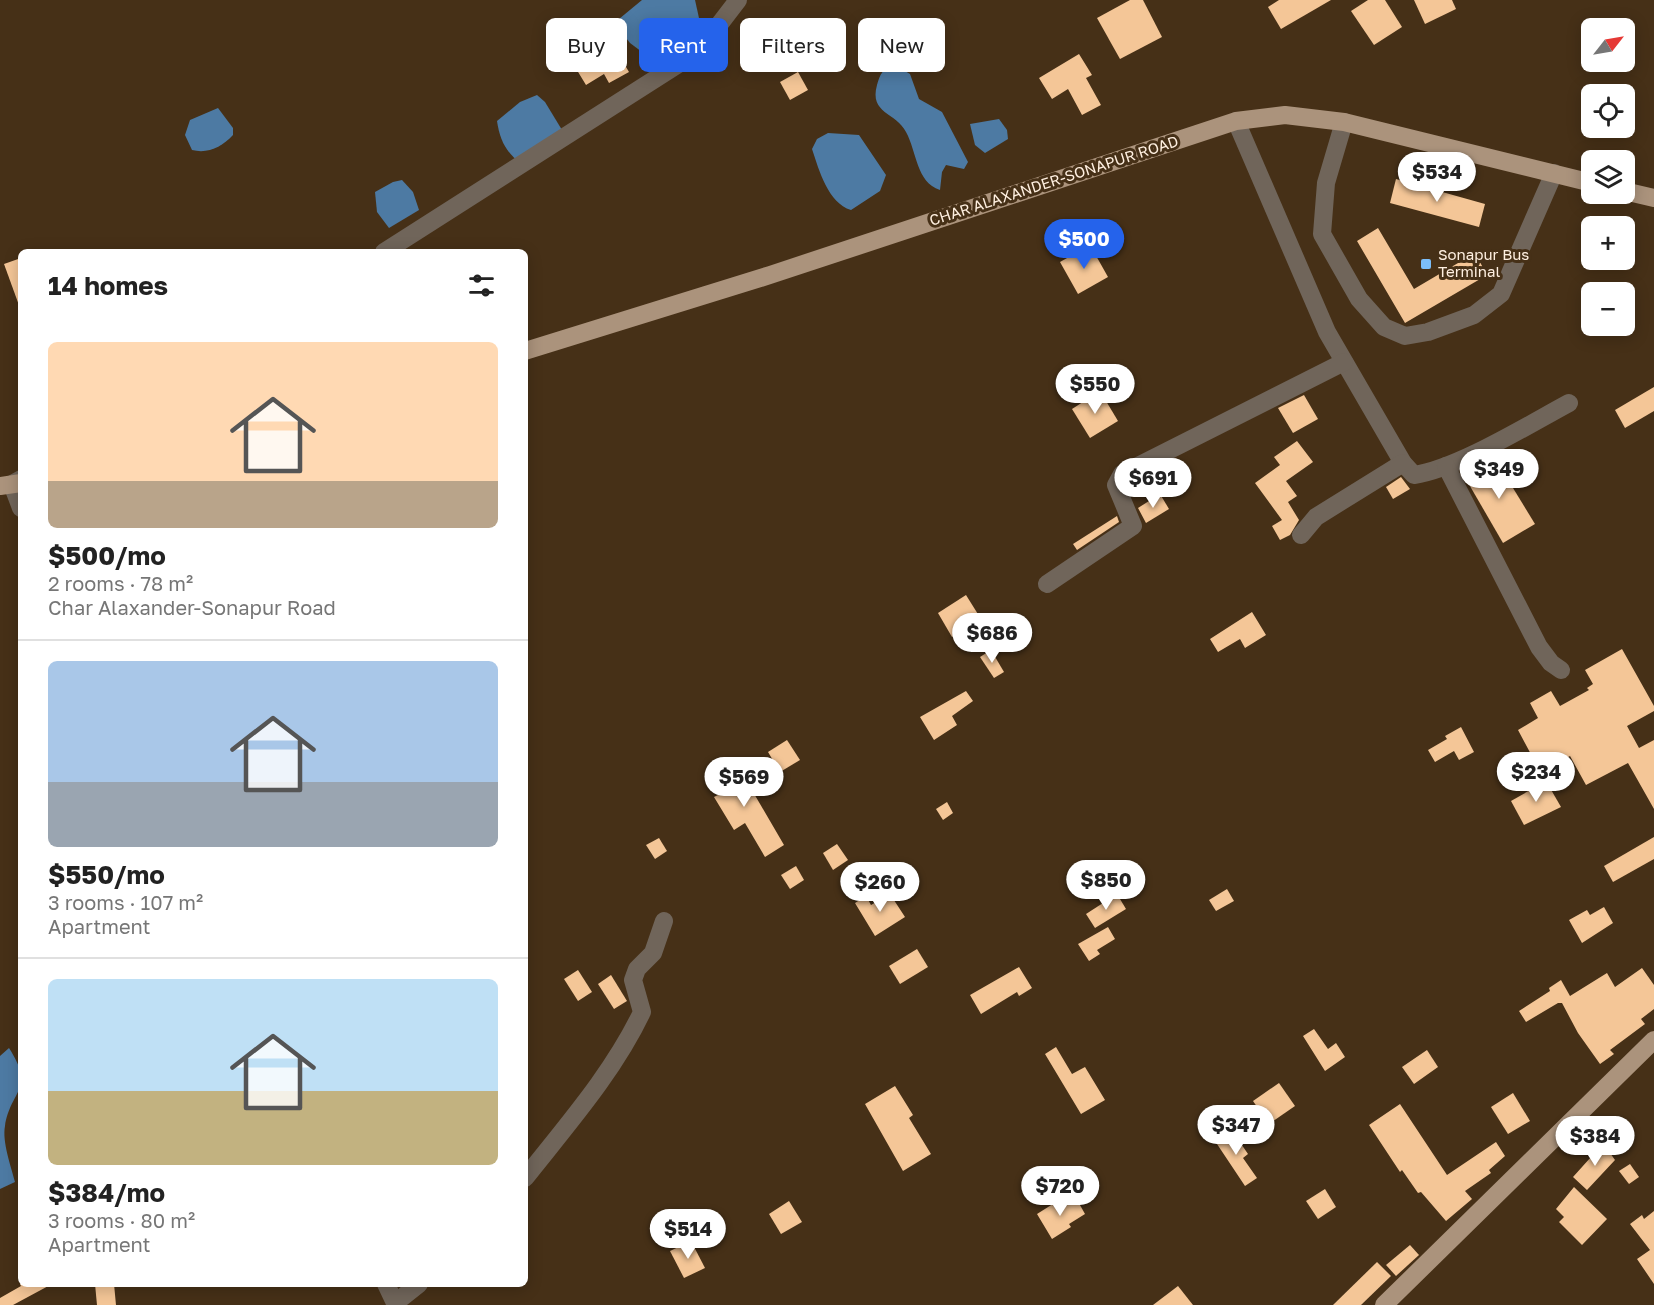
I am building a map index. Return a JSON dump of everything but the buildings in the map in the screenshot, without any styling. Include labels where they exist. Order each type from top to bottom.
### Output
[{"type":"main road","name":"CHAR ALAXANDER-SONAPUR ROAD","points":[[528,350],[782,271],[1236,122],[1286,115],[1344,122],[1581,180]]},
{"type":"main road","points":[[1635,194],[1654,198]]},
{"type":"main road","points":[[1384,1305],[1654,1040]]},
{"type":"street","points":[[389,249],[699,51],[738,0]]},
{"type":"street","points":[[1236,122],[1327,332],[1402,463],[1414,475],[1430,473],[1446,466],[1569,403]]},
{"type":"street","points":[[1344,122],[1326,183],[1322,234],[1359,298],[1384,327],[1405,336],[1428,332],[1474,315],[1501,294],[1554,174]]},
{"type":"street","points":[[1047,584],[1133,526],[1116,485],[1122,474],[1344,362]]},
{"type":"street","points":[[1301,535],[1316,517],[1402,463]]},
{"type":"street","points":[[1446,466],[1539,647],[1551,663],[1561,670]]},
{"type":"street","points":[[13,483],[18,499]]},
{"type":"street","points":[[528,1174],[593,1090],[633,1030],[642,1012],[633,980],[637,969],[653,952],[664,921]]},
{"type":"street","points":[[388,1287],[396,1304],[416,1287]]},
{"type":"water","points":[[642,0],[695,0],[699,18],[639,18],[639,50],[627,39],[627,18],[620,18]]},
{"type":"water","points":[[883,72],[907,72],[910,74],[919,99],[942,112],[968,162],[964,169],[946,165],[942,172],[940,190],[926,180],[902,125],[885,112],[877,102],[879,78]]},
{"type":"water","points":[[537,95],[545,102],[562,130],[522,165],[505,146],[497,121],[520,102]]},
{"type":"water","points":[[218,108],[233,128],[233,135],[214,148],[204,151],[192,150],[185,135],[190,120]]},
{"type":"water","points":[[999,119],[1007,130],[1008,139],[985,153],[975,145],[970,124]]},
{"type":"water","points":[[828,133],[859,135],[886,175],[880,191],[851,210],[843,206],[830,193],[821,176],[812,149],[817,139]]},
{"type":"water","points":[[402,180],[413,192],[419,210],[389,228],[377,212],[375,192],[393,182]]},
{"type":"water","points":[[9,1048],[17,1062],[18,1091],[8,1114],[4,1132],[15,1182],[0,1189],[0,1056]]},
{"type":"place","name":"Sonapur Bus Terminal","points":[[1426,264]]}]
